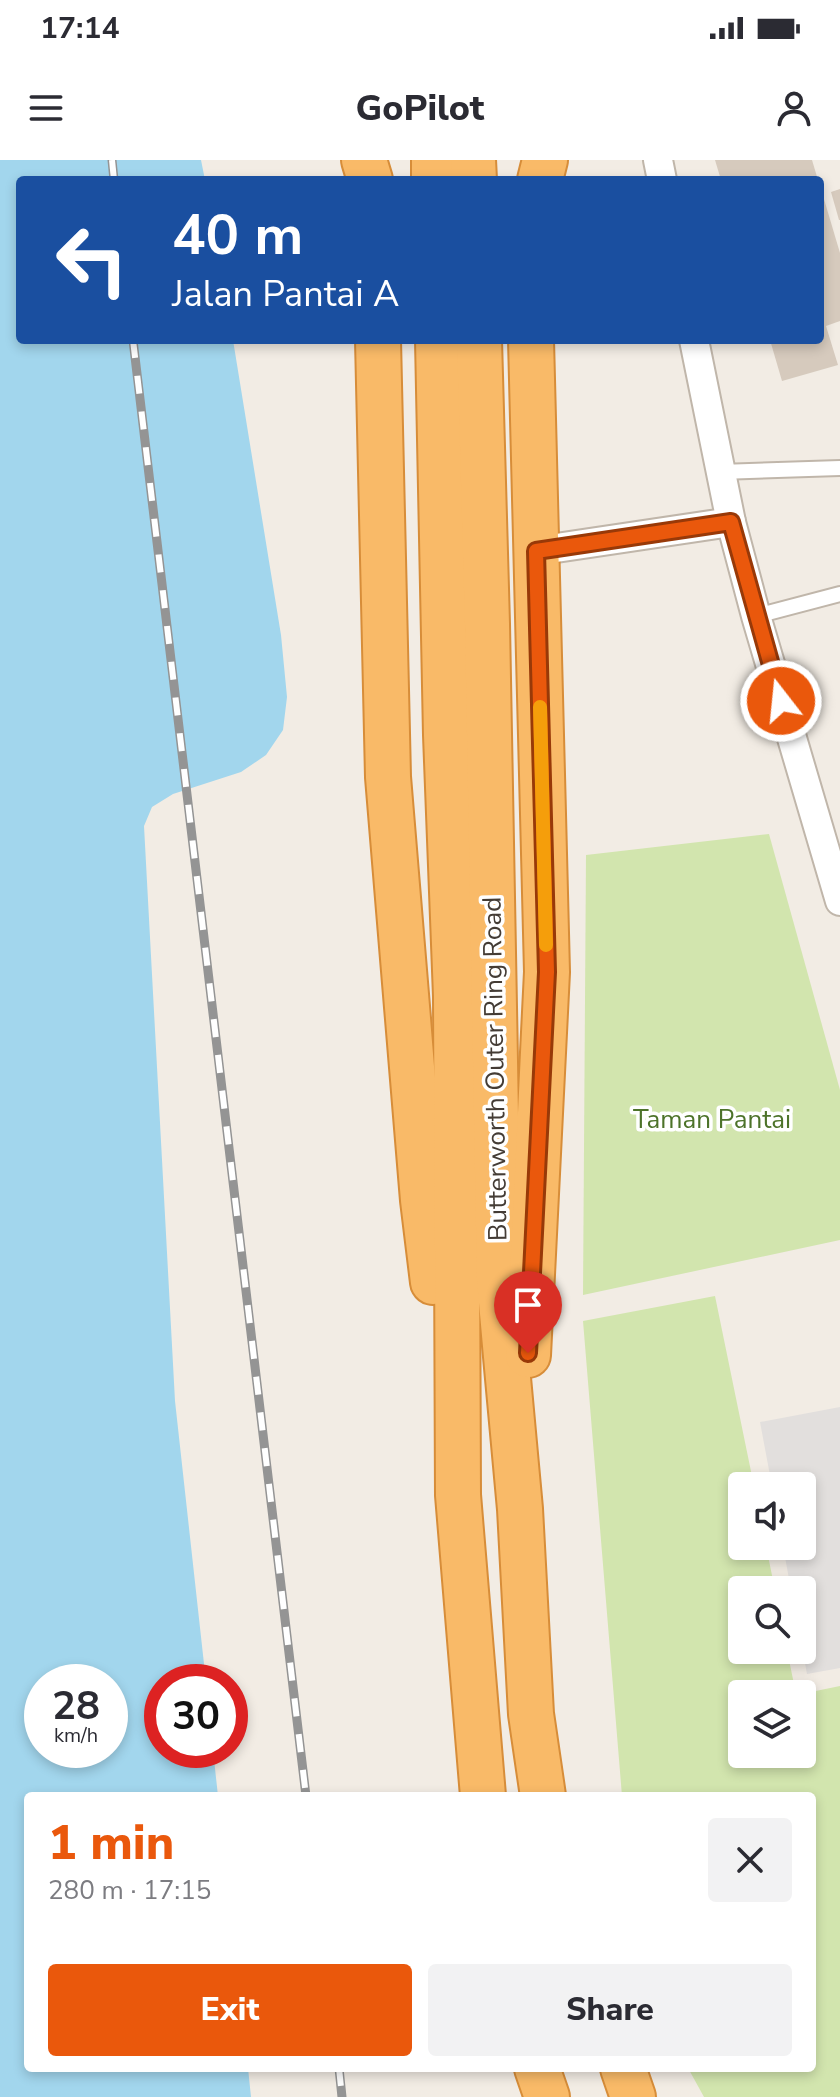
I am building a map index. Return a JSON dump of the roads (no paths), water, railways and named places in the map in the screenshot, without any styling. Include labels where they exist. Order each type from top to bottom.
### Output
[{"type":"highway","points":[[378,344],[388,777],[423,1200],[458,1495]]},
{"type":"highway","name":"Butterworth Outer Ring Road","points":[[438,344],[443,628],[456,996],[458,1495],[483,1792]]},
{"type":"highway","name":"Butterworth Outer Ring Road","points":[[479,344],[499,1280],[520,1509],[531,1714],[542,1792]]},
{"type":"highway","points":[[520,1509],[547,972],[531,344]]},
{"type":"highway","points":[[538,2072],[547,2097]]},
{"type":"highway","points":[[624,2072],[633,2097]]},
{"type":"street","points":[[695,344],[731,522],[840,901]]},
{"type":"street","points":[[536,551],[731,522]]},
{"type":"lane","points":[[720,472],[840,468]]},
{"type":"lane","points":[[756,616],[840,594]]},
{"type":"water","points":[[0,160],[201,160],[204,176],[16,176],[16,344],[234,344],[281,635],[287,697],[283,730],[266,755],[241,772],[173,794],[152,807],[144,826],[175,1401],[204,1664],[144,1664],[144,1768],[215,1768],[218,1792],[24,1792],[24,2072],[248,2072],[251,2097],[0,2097]]},
{"type":"railway","points":[[112,160],[114,176]]},
{"type":"railway","points":[[133,344],[306,1792]]},
{"type":"railway","points":[[339,2072],[342,2097]]},
{"type":"park label","name":"Taman Pantai","points":[[712,1119]]}]
